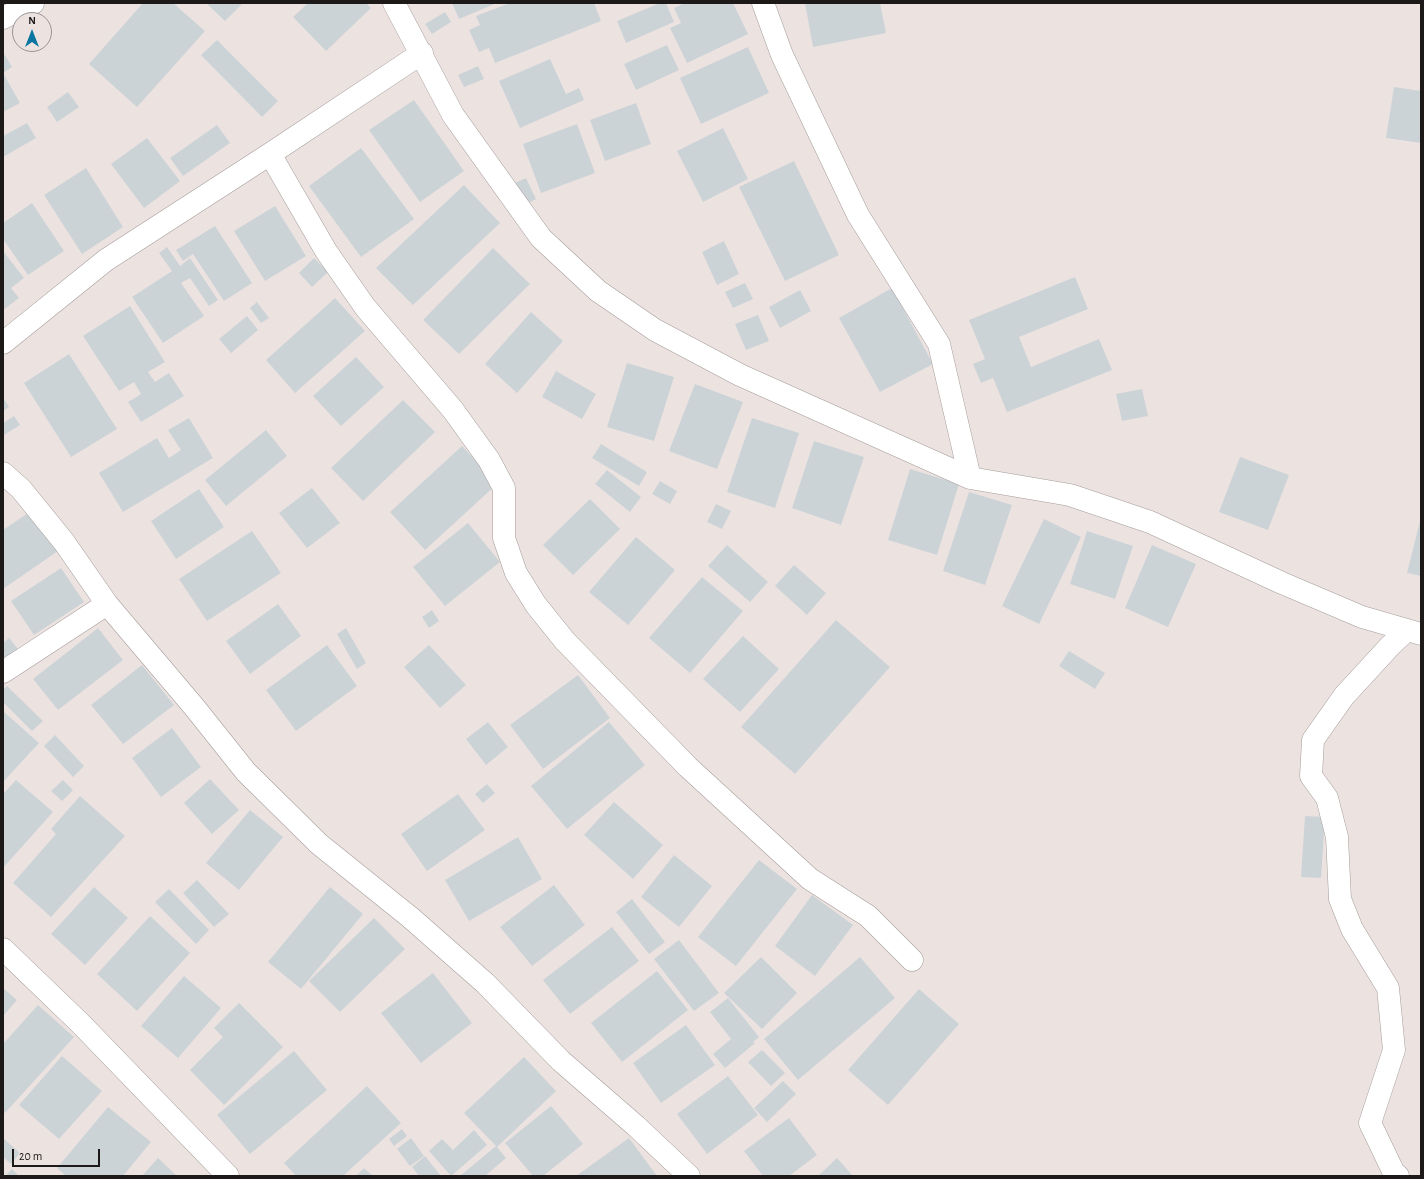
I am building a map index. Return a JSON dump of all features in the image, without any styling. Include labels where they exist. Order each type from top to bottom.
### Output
[{"type":"street","points":[[3,18],[33,3]]},
{"type":"street","points":[[394,3],[422,53],[452,115],[536,232],[598,291],[655,330],[740,375],[970,478],[1070,495],[1150,522],[1311,596],[1362,617],[1414,632]]},
{"type":"street","points":[[763,3],[782,55],[858,215],[939,344],[970,478]]},
{"type":"street","points":[[3,343],[106,260],[422,53]]},
{"type":"street","points":[[270,154],[326,251],[365,307],[452,410],[489,460],[504,488],[504,538],[516,573],[536,605],[565,642],[688,767],[810,879],[868,916],[912,960]]},
{"type":"street","points":[[3,473],[21,489],[64,542],[107,604],[195,708],[246,772],[319,844],[411,918],[485,983],[561,1061],[636,1126],[689,1176]]},
{"type":"street","points":[[3,672],[107,604]]},
{"type":"street","points":[[1398,1176],[1394,1173],[1370,1124],[1394,1050],[1388,988],[1352,929],[1340,899],[1336,837],[1327,798],[1311,776],[1313,740],[1344,696],[1390,646],[1414,632]]},
{"type":"street","points":[[3,950],[80,1023],[228,1176]]},
{"type":"building","points":[[143,3],[173,3],[205,31],[137,107],[89,64]]},
{"type":"building","points":[[206,3],[243,3],[225,21]]},
{"type":"building","points":[[308,3],[366,3],[371,8],[326,51],[293,17]]},
{"type":"building","points":[[452,3],[497,3],[459,19]]},
{"type":"building","points":[[510,3],[594,3],[601,21],[495,63],[489,48],[479,52],[469,30],[480,25],[476,16]]},
{"type":"building","points":[[660,3],[666,3],[674,22],[626,43],[617,21]]},
{"type":"building","points":[[685,3],[733,3],[748,34],[687,63],[670,28],[681,23],[674,8]]},
{"type":"building","points":[[805,3],[880,3],[886,33],[813,47]]},
{"type":"building","points":[[445,12],[451,22],[432,34],[425,24]]},
{"type":"building","points":[[217,40],[278,101],[262,117],[201,55]]},
{"type":"building","points":[[667,45],[679,70],[636,90],[624,64]]},
{"type":"building","points":[[748,47],[769,93],[701,124],[680,78]]},
{"type":"building","points":[[3,52],[12,67],[3,73]]},
{"type":"building","points":[[550,59],[566,94],[579,88],[584,100],[520,128],[499,81]]},
{"type":"building","points":[[478,66],[484,79],[464,87],[458,75]]},
{"type":"building","points":[[3,73],[20,103],[3,112]]},
{"type":"building","points":[[1394,87],[1421,91],[1421,143],[1386,138]]},
{"type":"building","points":[[68,92],[79,107],[57,122],[47,107]]},
{"type":"building","points":[[414,100],[464,171],[420,202],[369,130]]},
{"type":"building","points":[[636,103],[651,144],[605,161],[590,120]]},
{"type":"building","points":[[27,123],[36,138],[3,157],[3,136]]},
{"type":"building","points":[[577,124],[595,173],[541,193],[523,144]]},
{"type":"building","points":[[217,125],[230,143],[183,176],[170,158]]},
{"type":"building","points":[[723,128],[748,179],[703,202],[677,151]]},
{"type":"building","points":[[147,138],[180,181],[144,208],[111,164]]},
{"type":"building","points":[[361,148],[414,219],[361,257],[309,186]]},
{"type":"building","points":[[794,161],[839,255],[785,281],[739,187]]},
{"type":"building","points":[[86,168],[123,227],[82,254],[44,195]]},
{"type":"building","points":[[526,178],[536,199],[525,205],[515,183]]},
{"type":"building","points":[[464,185],[500,223],[413,305],[376,268]]},
{"type":"building","points":[[32,203],[64,251],[28,275],[3,239],[3,223]]},
{"type":"building","points":[[275,206],[306,256],[265,281],[234,231]]},
{"type":"building","points":[[215,226],[252,283],[224,301],[193,254],[183,261],[176,250]]},
{"type":"building","points":[[724,241],[739,274],[717,285],[702,252]]},
{"type":"building","points":[[167,247],[180,266],[190,258],[218,300],[209,306],[190,278],[181,283],[204,316],[163,343],[132,297],[172,271],[159,253]]},
{"type":"building","points":[[493,248],[530,284],[459,354],[423,320]]},
{"type":"building","points":[[3,251],[24,278],[11,288],[19,298],[3,310]]},
{"type":"building","points":[[314,258],[328,272],[312,287],[299,273]]},
{"type":"building","points":[[1075,277],[1088,309],[1019,337],[1031,367],[1099,339],[1112,370],[1007,412],[993,378],[981,383],[973,364],[985,359],[969,320]]},
{"type":"building","points":[[745,283],[753,299],[733,308],[725,292]]},
{"type":"building","points":[[892,288],[933,364],[880,392],[839,318]]},
{"type":"building","points":[[800,290],[811,311],[780,328],[769,307]]},
{"type":"building","points":[[335,298],[365,331],[295,393],[266,360]]},
{"type":"building","points":[[257,302],[269,318],[261,323],[250,308]]},
{"type":"building","points":[[130,306],[165,362],[148,372],[155,382],[169,373],[184,396],[141,422],[128,402],[141,394],[134,382],[119,391],[83,336]]},
{"type":"building","points":[[531,312],[563,341],[517,393],[485,364]]},
{"type":"building","points":[[758,315],[769,341],[746,350],[735,324]]},
{"type":"building","points":[[247,316],[258,330],[231,353],[219,339]]},
{"type":"building","points":[[69,354],[117,429],[71,457],[24,383]]},
{"type":"building","points":[[356,357],[384,387],[341,426],[313,396]]},
{"type":"building","points":[[627,363],[674,377],[654,441],[607,427]]},
{"type":"building","points":[[556,371],[596,394],[582,419],[542,397]]},
{"type":"building","points":[[695,384],[743,402],[717,469],[669,451]]},
{"type":"building","points":[[1142,389],[1148,416],[1122,421],[1116,394]]},
{"type":"building","points":[[3,397],[9,407],[3,411]]},
{"type":"building","points":[[403,400],[435,432],[363,501],[331,468]]},
{"type":"building","points":[[14,416],[20,425],[4,435],[3,423]]},
{"type":"building","points":[[189,418],[213,458],[123,512],[99,473],[157,438],[169,458],[181,450],[168,430]]},
{"type":"building","points":[[752,418],[799,433],[775,508],[727,492]]},
{"type":"building","points":[[266,430],[287,456],[226,506],[205,480]]},
{"type":"building","points":[[814,441],[864,457],[841,525],[792,508]]},
{"type":"building","points":[[601,444],[647,472],[639,486],[592,458]]},
{"type":"building","points":[[462,446],[497,484],[425,550],[390,512]]},
{"type":"building","points":[[1240,457],[1289,475],[1268,530],[1219,512]]},
{"type":"building","points":[[910,469],[959,484],[937,555],[888,540]]},
{"type":"building","points":[[607,470],[641,497],[630,512],[595,484]]},
{"type":"building","points":[[660,481],[677,491],[670,504],[652,494]]},
{"type":"building","points":[[312,488],[340,523],[307,548],[279,513]]},
{"type":"building","points":[[199,489],[224,527],[176,559],[151,521]]},
{"type":"building","points":[[969,492],[1012,505],[985,585],[943,571]]},
{"type":"building","points":[[590,499],[620,529],[573,575],[543,545]]},
{"type":"building","points":[[716,504],[731,511],[722,529],[707,522]]},
{"type":"building","points":[[31,511],[58,551],[3,589],[3,530]]},
{"type":"building","points":[[1421,517],[1421,576],[1407,573]]},
{"type":"building","points":[[1044,519],[1081,537],[1039,624],[1002,606]]},
{"type":"building","points":[[468,523],[500,562],[445,606],[413,567]]},
{"type":"building","points":[[252,531],[281,573],[207,621],[179,579]]},
{"type":"building","points":[[1087,531],[1133,546],[1115,599],[1070,584]]},
{"type":"building","points":[[636,537],[675,570],[628,625],[589,592]]},
{"type":"building","points":[[727,545],[768,582],[750,602],[708,566]]},
{"type":"building","points":[[1152,545],[1196,564],[1168,627],[1125,608]]},
{"type":"building","points":[[794,565],[826,593],[807,615],[775,586]]},
{"type":"building","points":[[61,568],[84,602],[34,635],[11,601]]},
{"type":"building","points":[[702,577],[743,611],[690,673],[649,638]]},
{"type":"building","points":[[278,604],[301,636],[250,674],[226,641]]},
{"type":"building","points":[[432,610],[439,621],[429,628],[422,617]]},
{"type":"building","points":[[836,620],[890,667],[795,774],[741,727]]},
{"type":"building","points":[[98,628],[123,660],[58,710],[33,679]]},
{"type":"building","points":[[346,628],[366,663],[357,669],[337,634]]},
{"type":"building","points":[[743,636],[779,669],[740,712],[703,679]]},
{"type":"building","points":[[9,638],[18,649],[3,661],[3,643]]},
{"type":"building","points":[[327,645],[357,686],[296,731],[266,690]]},
{"type":"building","points":[[429,645],[466,685],[440,708],[404,667]]},
{"type":"building","points":[[1069,651],[1105,673],[1095,689],[1059,666]]},
{"type":"building","points":[[142,665],[174,705],[123,744],[91,705]]},
{"type":"building","points":[[578,675],[610,718],[543,769],[510,725]]},
{"type":"building","points":[[7,686],[43,721],[32,731],[3,702],[3,690]]},
{"type":"building","points":[[3,711],[39,743],[3,782]]},
{"type":"building","points":[[488,722],[508,747],[486,765],[466,739]]},
{"type":"building","points":[[609,722],[645,765],[567,829],[531,786]]},
{"type":"building","points":[[172,728],[201,767],[161,797],[132,758]]},
{"type":"building","points":[[55,735],[84,766],[73,777],[44,746]]},
{"type":"building","points":[[210,779],[239,810],[212,834],[184,803]]},
{"type":"building","points":[[16,780],[53,812],[3,868],[3,794]]},
{"type":"building","points":[[63,780],[73,790],[62,801],[51,791]]},
{"type":"building","points":[[487,784],[495,793],[483,803],[475,794]]},
{"type":"building","points":[[458,794],[485,830],[427,871],[401,834]]},
{"type":"building","points":[[80,796],[125,836],[51,917],[13,883],[56,834],[51,829]]},
{"type":"building","points":[[614,802],[663,845],[633,879],[584,835]]},
{"type":"building","points":[[250,810],[283,837],[239,890],[206,863]]},
{"type":"building","points":[[1305,816],[1325,817],[1321,878],[1301,877]]},
{"type":"building","points":[[518,837],[542,879],[469,921],[445,880]]},
{"type":"building","points":[[674,855],[712,886],[679,927],[641,897]]},
{"type":"building","points":[[759,860],[797,889],[736,966],[698,937]]},
{"type":"building","points":[[197,880],[229,914],[214,927],[183,893]]},
{"type":"building","points":[[554,885],[585,925],[532,966],[500,927]]},
{"type":"building","points":[[94,887],[128,918],[85,965],[51,934]]},
{"type":"building","points":[[330,887],[363,914],[301,989],[268,962]]},
{"type":"building","points":[[169,889],[209,930],[196,944],[155,902]]},
{"type":"building","points":[[812,895],[853,925],[815,976],[775,946]]},
{"type":"building","points":[[632,899],[665,942],[649,954],[616,912]]},
{"type":"building","points":[[150,916],[190,953],[137,1011],[97,974]]},
{"type":"building","points":[[374,918],[405,949],[340,1012],[309,981]]},
{"type":"building","points":[[612,927],[639,961],[570,1014],[543,980]]},
{"type":"building","points":[[679,940],[719,993],[694,1011],[654,959]]},
{"type":"building","points":[[761,957],[797,993],[762,1029],[724,993]]},
{"type":"building","points":[[860,957],[895,998],[798,1080],[764,1039]]},
{"type":"building","points":[[657,971],[688,1010],[622,1062],[591,1023]]},
{"type":"building","points":[[433,973],[472,1023],[421,1063],[381,1013]]},
{"type":"building","points":[[184,976],[221,1008],[178,1058],[141,1026]]},
{"type":"building","points":[[3,988],[17,1000],[3,1016]]},
{"type":"building","points":[[919,989],[959,1024],[888,1105],[848,1070]]},
{"type":"building","points":[[728,998],[759,1037],[753,1042],[755,1043],[725,1068],[713,1054],[731,1039],[710,1012]]},
{"type":"building","points":[[239,1003],[283,1047],[224,1105],[190,1070],[223,1037],[214,1028]]},
{"type":"building","points":[[38,1005],[74,1037],[5,1113],[3,1111],[3,1044]]},
{"type":"building","points":[[686,1025],[715,1065],[661,1103],[633,1063]]},
{"type":"building","points":[[762,1050],[785,1073],[771,1086],[748,1062]]},
{"type":"building","points":[[294,1051],[327,1090],[250,1154],[217,1115]]},
{"type":"building","points":[[62,1056],[102,1091],[59,1139],[19,1105]]},
{"type":"building","points":[[524,1057],[556,1091],[497,1147],[464,1113]]},
{"type":"building","points":[[728,1076],[758,1115],[707,1154],[677,1114]]},
{"type":"building","points":[[783,1081],[796,1094],[767,1122],[754,1108]]},
{"type":"building","points":[[367,1086],[401,1123],[343,1176],[296,1176],[284,1163]]},
{"type":"building","points":[[551,1106],[583,1144],[543,1176],[533,1176],[505,1143]]},
{"type":"building","points":[[108,1107],[151,1142],[123,1176],[66,1176],[57,1168]]},
{"type":"building","points":[[789,1118],[817,1155],[789,1176],[763,1176],[744,1151]]},
{"type":"building","points":[[402,1129],[407,1136],[394,1146],[389,1139]]},
{"type":"building","points":[[474,1130],[487,1145],[451,1176],[429,1151],[442,1139],[453,1150]]},
{"type":"building","points":[[3,1138],[20,1153],[11,1164],[3,1157]]},
{"type":"building","points":[[411,1138],[424,1156],[410,1166],[397,1149]]},
{"type":"building","points":[[629,1138],[657,1176],[576,1176]]},
{"type":"building","points":[[496,1146],[506,1158],[485,1176],[460,1176]]},
{"type":"building","points":[[425,1156],[441,1176],[419,1176],[412,1167]]},
{"type":"building","points":[[158,1158],[177,1176],[142,1176]]},
{"type":"building","points":[[837,1158],[853,1176],[818,1176]]},
{"type":"building","points":[[364,1168],[373,1176],[356,1176]]},
{"type":"building","points":[[12,1169],[19,1176],[5,1176]]}]
